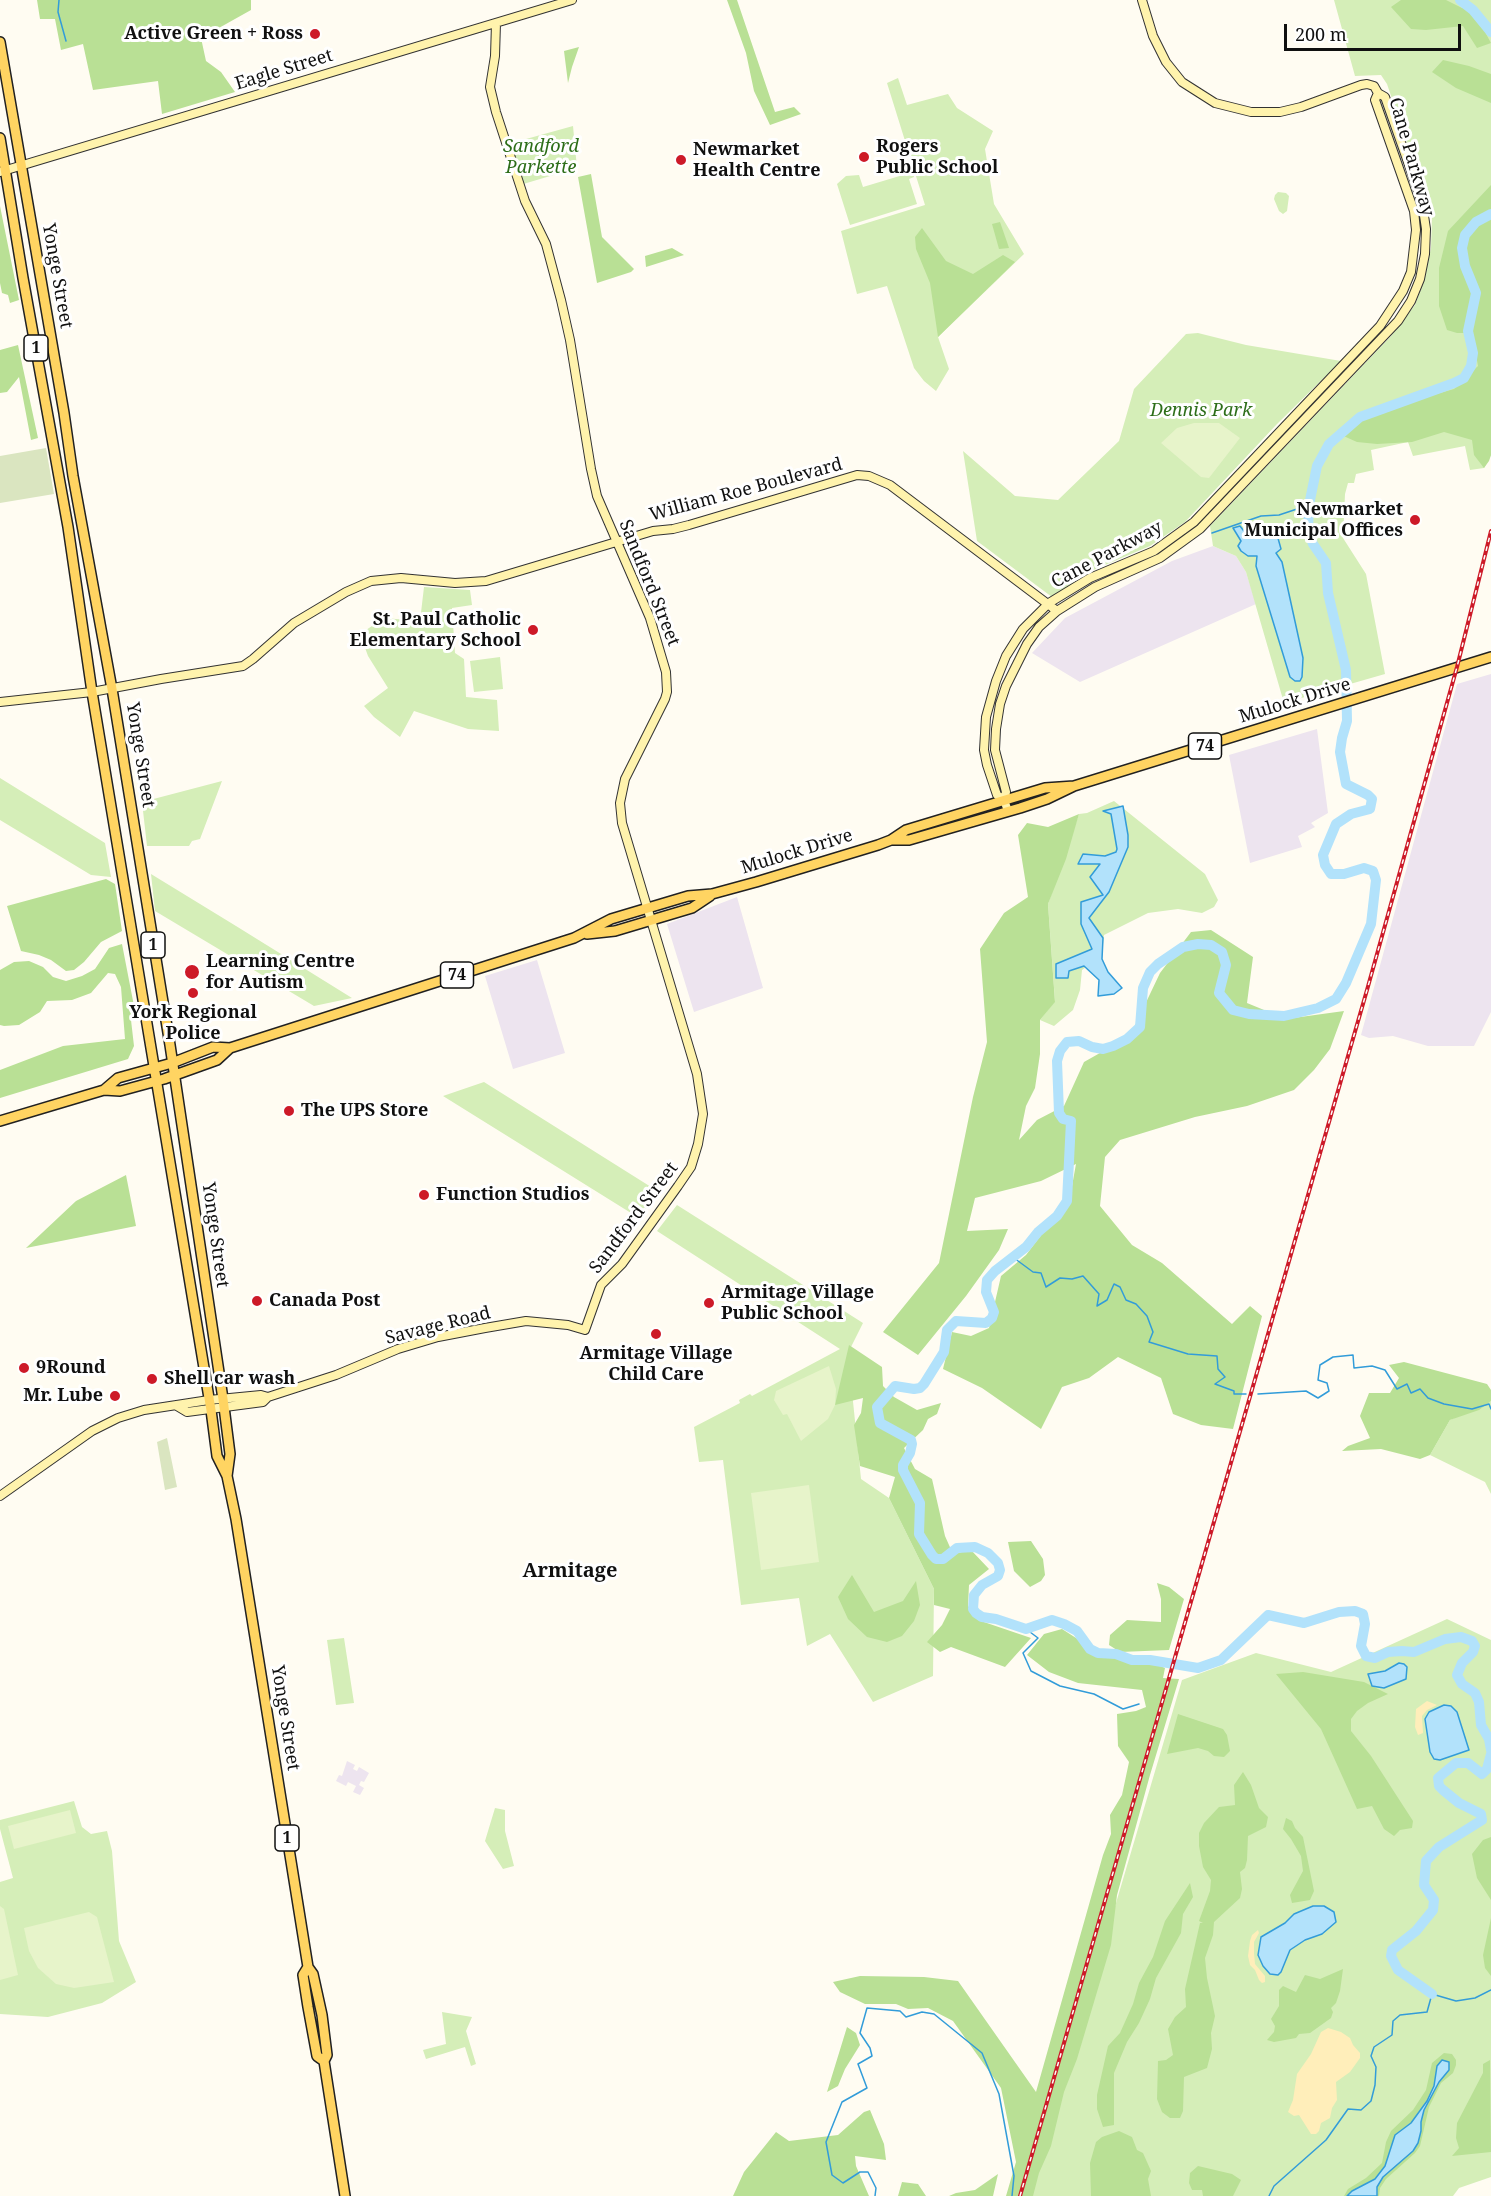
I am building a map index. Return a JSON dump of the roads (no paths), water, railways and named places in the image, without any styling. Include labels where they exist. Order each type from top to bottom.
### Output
[{"type":"main road","name":"Yonge Street","points":[[0,42],[75,488],[112,689],[174,1075],[224,1404],[230,1454],[227,1476]]},
{"type":"main road","name":"Yonge Street","points":[[0,138],[3,171],[68,527],[92,692],[217,1456],[227,1476],[236,1519],[308,1967],[303,1975],[308,2007],[317,2056],[324,2061],[345,2196]]},
{"type":"main road","name":"Mulock Drive","points":[[104,1090],[118,1078],[172,1063],[213,1047],[230,1048],[581,935],[611,919],[688,896],[712,894],[891,840],[909,840],[1008,811],[1047,799],[1074,786],[1491,657]]},
{"type":"main road","name":"Mulock Drive","points":[[891,840],[906,830],[1004,800],[1045,788],[1074,786]]},
{"type":"main road","name":"Mulock Drive","points":[[581,935],[615,931],[692,908],[712,894]]},
{"type":"main road","name":"Mulock Drive","points":[[0,1121],[104,1090],[120,1091],[156,1082],[217,1060],[230,1048]]},
{"type":"street","name":"Eagle Street","points":[[3,171],[572,0]]},
{"type":"street","points":[[1142,0],[1153,36],[1167,62],[1182,82],[1215,103],[1251,112],[1268,113],[1301,107],[1361,84],[1370,85],[1378,93]]},
{"type":"street","name":"Sandford Street","points":[[496,22],[495,56],[490,87],[494,104],[525,201],[546,244],[570,340],[595,487],[650,618],[663,662],[667,692],[662,707],[622,786],[620,803],[622,823],[649,908],[701,1092],[701,1130],[696,1157],[622,1264],[601,1285],[585,1330]]},
{"type":"street","name":"Cane Parkway","points":[[1004,800],[997,795],[987,765],[984,750],[986,717],[1006,656],[1023,629],[1049,603],[1090,579],[1154,550],[1194,522],[1380,326],[1403,291],[1411,272],[1416,230],[1414,211],[1375,100],[1378,93],[1385,97],[1422,202],[1426,229],[1425,254],[1411,301],[1398,321],[1200,529],[1160,558],[1095,586],[1057,611],[1039,627],[1027,644],[1006,686],[1000,704],[995,750],[1006,792],[1004,800],[1008,811]]},
{"type":"street","name":"William Roe Boulevard","points":[[0,702],[92,692],[243,666],[294,623],[346,592],[372,581],[401,578],[455,583],[486,581],[617,541],[653,531],[689,525],[842,478],[863,475],[890,485],[1057,611]]},
{"type":"street","name":"Savage Road","points":[[0,1496],[102,1425],[144,1410],[263,1402],[268,1397],[336,1375],[398,1349],[438,1337],[526,1321],[568,1325],[585,1330]]},
{"type":"water","points":[[1240,526],[1247,535],[1261,531],[1276,531],[1281,549],[1276,553],[1282,562],[1303,658],[1300,681],[1295,681],[1290,677],[1256,566],[1257,556],[1248,556],[1238,546],[1241,541],[1233,528]]},
{"type":"water","points":[[1123,806],[1128,847],[1109,892],[1089,918],[1103,938],[1102,959],[1108,972],[1122,988],[1114,994],[1098,996],[1099,980],[1084,966],[1069,971],[1068,978],[1056,978],[1056,964],[1092,949],[1081,924],[1081,902],[1103,895],[1090,877],[1100,864],[1078,864],[1083,854],[1105,856],[1116,852],[1111,814],[1103,811]]},
{"type":"water","points":[[1399,1663],[1407,1667],[1406,1679],[1384,1688],[1372,1686],[1368,1674],[1385,1671]]},
{"type":"water","points":[[1444,1705],[1451,1706],[1457,1712],[1469,1750],[1440,1760],[1434,1759],[1430,1752],[1425,1719],[1429,1712]]},
{"type":"water","points":[[1313,1906],[1324,1906],[1334,1912],[1336,1922],[1322,1934],[1305,1940],[1290,1950],[1281,1972],[1278,1975],[1270,1974],[1258,1955],[1261,1937],[1285,1923],[1294,1914]]},
{"type":"water","points":[[1442,2060],[1449,2062],[1449,2070],[1439,2082],[1424,2110],[1418,2143],[1413,2151],[1383,2177],[1377,2187],[1377,2196],[1347,2196],[1375,2179],[1385,2166],[1395,2135],[1411,2123],[1427,2101],[1434,2086],[1437,2066]]},
{"type":"waterway","points":[[59,0],[58,12],[66,41]]},
{"type":"waterway","points":[[1460,0],[1473,10],[1491,32]]},
{"type":"waterway","points":[[1491,214],[1476,222],[1465,235],[1462,248],[1465,266],[1476,293],[1468,331],[1473,353],[1471,366],[1464,378],[1360,417],[1329,444],[1317,466],[1309,505],[1308,530],[1313,544],[1326,563],[1328,593],[1346,670],[1347,721],[1340,752],[1346,784],[1372,799],[1370,809],[1351,814],[1336,824],[1323,855],[1325,865],[1331,874],[1344,874],[1364,868],[1373,871],[1376,880],[1371,924],[1346,983],[1336,999],[1318,1008],[1284,1016],[1249,1014],[1233,1010],[1219,993],[1226,965],[1222,952],[1211,945],[1198,944],[1183,947],[1150,972],[1143,988],[1140,1027],[1127,1039],[1103,1049],[1079,1041],[1067,1042],[1060,1051],[1057,1061],[1059,1113],[1063,1119],[1071,1121],[1067,1201],[1057,1216],[1038,1232],[1026,1247],[987,1280],[986,1292],[994,1312],[992,1318],[986,1323],[956,1321],[947,1330],[944,1352],[924,1384],[914,1389],[895,1386],[877,1407],[880,1423],[911,1440],[910,1453],[903,1465],[903,1470],[920,1503],[919,1534],[932,1555],[936,1559],[943,1559],[957,1548],[975,1547],[988,1553],[998,1563],[1000,1570],[998,1576],[982,1585],[974,1595],[973,1609],[982,1617],[1026,1629],[1052,1620],[1077,1631],[1090,1649],[1098,1653],[1116,1654],[1132,1660],[1150,1660],[1198,1668],[1221,1660],[1268,1615],[1304,1623],[1339,1612],[1355,1611],[1363,1614],[1365,1624],[1361,1646],[1366,1656],[1375,1658],[1388,1652],[1414,1652],[1445,1639],[1461,1637],[1472,1641],[1475,1646],[1473,1652],[1462,1663],[1457,1675],[1462,1684],[1475,1693],[1479,1702],[1481,1725],[1489,1739],[1491,1750]]},
{"type":"waterway","points":[[1212,533],[1261,516],[1279,515],[1309,505]]},
{"type":"waterway","points":[[1014,1258],[1033,1272],[1041,1273],[1046,1287],[1060,1278],[1072,1279],[1083,1276],[1099,1294],[1097,1306],[1107,1300],[1114,1284],[1120,1287],[1126,1300],[1136,1304],[1147,1316],[1153,1332],[1149,1342],[1188,1354],[1217,1356],[1218,1369],[1225,1377],[1215,1384],[1234,1391],[1234,1394],[1246,1394]]},
{"type":"waterway","points":[[1258,1394],[1306,1391],[1318,1398],[1329,1391],[1327,1383],[1318,1380],[1320,1365],[1333,1357],[1353,1355],[1354,1368],[1372,1366],[1385,1370],[1397,1389],[1407,1384],[1411,1393],[1420,1389],[1428,1398],[1444,1404],[1472,1409],[1489,1404],[1491,1409]]},
{"type":"waterway","points":[[1026,1629],[1038,1638],[1023,1653],[1031,1671],[1060,1686],[1094,1694],[1123,1709],[1139,1704]]},
{"type":"waterway","points":[[1432,1994],[1398,1970],[1391,1956],[1392,1950],[1416,1931],[1433,1910],[1434,1900],[1424,1885],[1426,1861],[1439,1847],[1482,1820],[1481,1814],[1459,1803],[1443,1790],[1439,1786],[1438,1778],[1456,1763],[1468,1763],[1482,1774],[1487,1769],[1491,1754]]},
{"type":"waterway","points":[[1269,2196],[1274,2186],[1326,2140],[1348,2109],[1361,2110],[1371,2101],[1376,2067],[1371,2056],[1374,2047],[1392,2035],[1393,2021],[1400,2015],[1427,2012],[1432,1994],[1456,2001],[1475,1998],[1491,1990]]},
{"type":"waterway","points":[[875,2196],[876,2188],[868,2172],[860,2172],[843,2183],[832,2175],[826,2142],[842,2102],[867,2088],[858,2064],[872,2056],[870,2048],[860,2033],[867,2008],[900,2011],[906,2017],[922,2012],[934,2014],[982,2053],[999,2094],[1014,2176],[1012,2196]]},
{"type":"railway","points":[[1020,2196],[1367,990],[1457,667],[1491,531]]},
{"type":"place","name":"Active Green + Ross","points":[[315,34]]},
{"type":"place","name":"Rogers Public School","points":[[864,157]]},
{"type":"place","name":"Newmarket Health Centre","points":[[681,160]]},
{"type":"place","name":"Newmarket Municipal Offices","points":[[1415,520]]},
{"type":"place","name":"St. Paul Catholic Elementary School","points":[[533,630]]},
{"type":"place","name":"Learning Centre for Autism","points":[[192,972]]},
{"type":"place","name":"York Regional Police","points":[[193,993]]},
{"type":"place","name":"The UPS Store","points":[[289,1111]]},
{"type":"place","name":"Function Studios","points":[[424,1195]]},
{"type":"place","name":"Canada Post","points":[[257,1301]]},
{"type":"place","name":"Armitage Village Public School","points":[[709,1303]]},
{"type":"place","name":"Armitage Village Child Care","points":[[656,1334]]},
{"type":"place","name":"9Round","points":[[24,1368]]},
{"type":"place","name":"Shell car wash","points":[[152,1379]]},
{"type":"place","name":"Mr. Lube","points":[[115,1396]]},
{"type":"district","name":"Armitage","points":[[570,1571]]},
{"type":"park label","name":"Sandford Parkette","points":[[541,157]]},
{"type":"park label","name":"Dennis Park","points":[[1201,411]]}]
